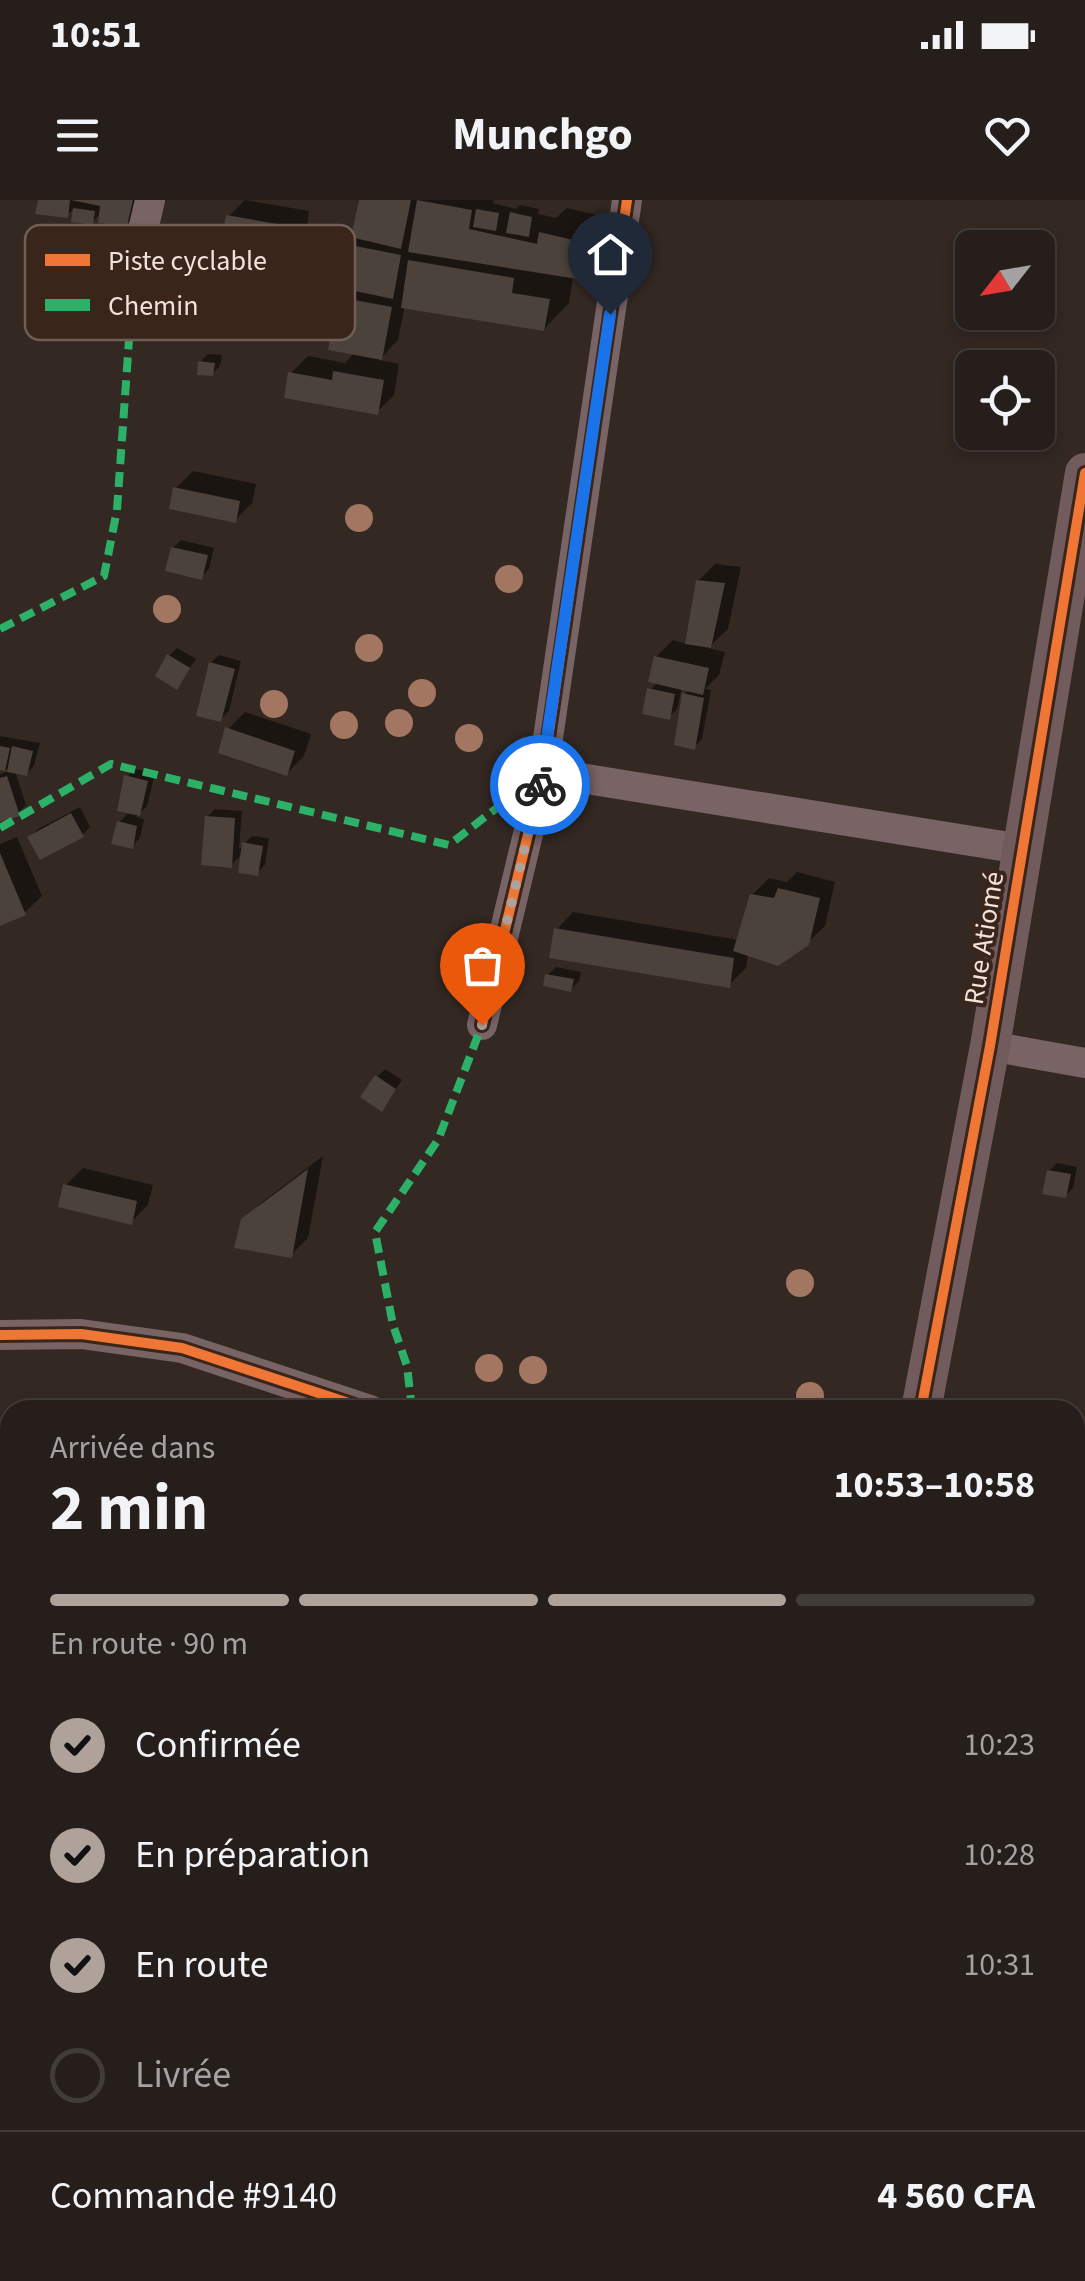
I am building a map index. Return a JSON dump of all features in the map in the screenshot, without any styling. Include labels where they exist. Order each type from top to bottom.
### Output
[{"type":"street","points":[[144,225],[150,200]]},
{"type":"street","points":[[482,1025],[543,772],[627,200]]},
{"type":"street","name":"Rue Atiomé","points":[[923,1400],[990,1046],[1020,849],[1083,492]]},
{"type":"street","points":[[543,772],[1020,849]]},
{"type":"street","points":[[990,1046],[1085,1062]]},
{"type":"street","points":[[0,1335],[81,1334],[182,1348],[340,1400]]},
{"type":"building","points":[[38,200],[70,200],[68,218],[35,214]]},
{"type":"building","points":[[71,200],[133,200],[127,225],[98,223],[100,206]]},
{"type":"building","points":[[359,200],[411,200],[401,249],[355,238]]},
{"type":"building","points":[[417,200],[472,210],[469,229],[537,244],[539,232],[595,245],[590,281],[408,252]]},
{"type":"building","points":[[73,208],[95,211],[93,225],[71,222]]},
{"type":"building","points":[[476,209],[499,213],[496,231],[473,227]]},
{"type":"building","points":[[510,212],[532,217],[529,237],[506,233]]},
{"type":"building","points":[[226,215],[283,225],[224,225]]},
{"type":"building","points":[[355,246],[401,255],[393,299],[355,291]]},
{"type":"building","points":[[408,260],[514,278],[512,293],[550,299],[544,331],[401,308]]},
{"type":"building","points":[[355,300],[392,307],[382,360],[328,350],[330,340],[355,340]]},
{"type":"building","points":[[198,361],[215,363],[213,376],[197,375]]},
{"type":"building","points":[[333,371],[384,380],[378,415],[284,398],[288,372],[332,380]]},
{"type":"building","points":[[173,487],[240,501],[236,523],[169,509]]},
{"type":"building","points":[[171,547],[208,555],[202,580],[165,571]]},
{"type":"building","points":[[696,580],[725,583],[711,648],[685,644]]},
{"type":"building","points":[[167,654],[190,668],[177,690],[155,676]]},
{"type":"building","points":[[654,656],[709,668],[703,695],[648,682]]},
{"type":"building","points":[[209,662],[235,669],[221,722],[196,716]]},
{"type":"building","points":[[647,688],[675,694],[670,720],[642,714]]},
{"type":"building","points":[[682,693],[704,698],[695,750],[674,745]]},
{"type":"building","points":[[225,727],[295,751],[287,776],[218,753]]},
{"type":"building","points":[[0,746],[10,748],[5,771],[0,770]]},
{"type":"building","points":[[12,746],[33,751],[27,776],[7,772]]},
{"type":"building","points":[[124,775],[148,781],[140,816],[117,811]]},
{"type":"building","points":[[7,776],[20,816],[0,822],[0,778]]},
{"type":"building","points":[[71,813],[84,837],[40,860],[27,837]]},
{"type":"building","points":[[205,816],[235,818],[232,868],[201,865]]},
{"type":"building","points":[[117,821],[137,826],[133,849],[111,844]]},
{"type":"building","points":[[242,842],[263,846],[258,876],[238,873]]},
{"type":"building","points":[[0,853],[26,915],[0,926]]},
{"type":"building","points":[[778,888],[820,898],[809,945],[778,966],[733,951],[750,894],[774,898]]},
{"type":"building","points":[[554,928],[734,958],[730,988],[549,958]]},
{"type":"building","points":[[545,974],[574,979],[571,992],[543,986]]},
{"type":"building","points":[[375,1075],[396,1089],[382,1112],[360,1097]]},
{"type":"building","points":[[308,1169],[292,1258],[234,1248],[241,1219]]},
{"type":"building","points":[[1047,1170],[1071,1174],[1066,1198],[1042,1194]]},
{"type":"building","points":[[63,1184],[137,1201],[132,1225],[58,1207]]},
{"type":"marked path","points":[[0,629],[104,576],[117,510],[129,340]]},
{"type":"marked path","points":[[0,828],[111,764],[449,845],[543,772]]},
{"type":"marked path","points":[[411,1400],[407,1366],[393,1325],[375,1232],[438,1140],[482,1025]]},
{"type":"cycle path","points":[[482,1025],[543,772],[627,200]]},
{"type":"cycle path","points":[[923,1400],[990,1046],[1085,473]]},
{"type":"cycle path","points":[[0,1335],[81,1334],[182,1348],[340,1400]]},
{"type":"way so far","points":[[482,1025],[540,785]]},
{"type":"route","points":[[540,785],[610,314]]}]
